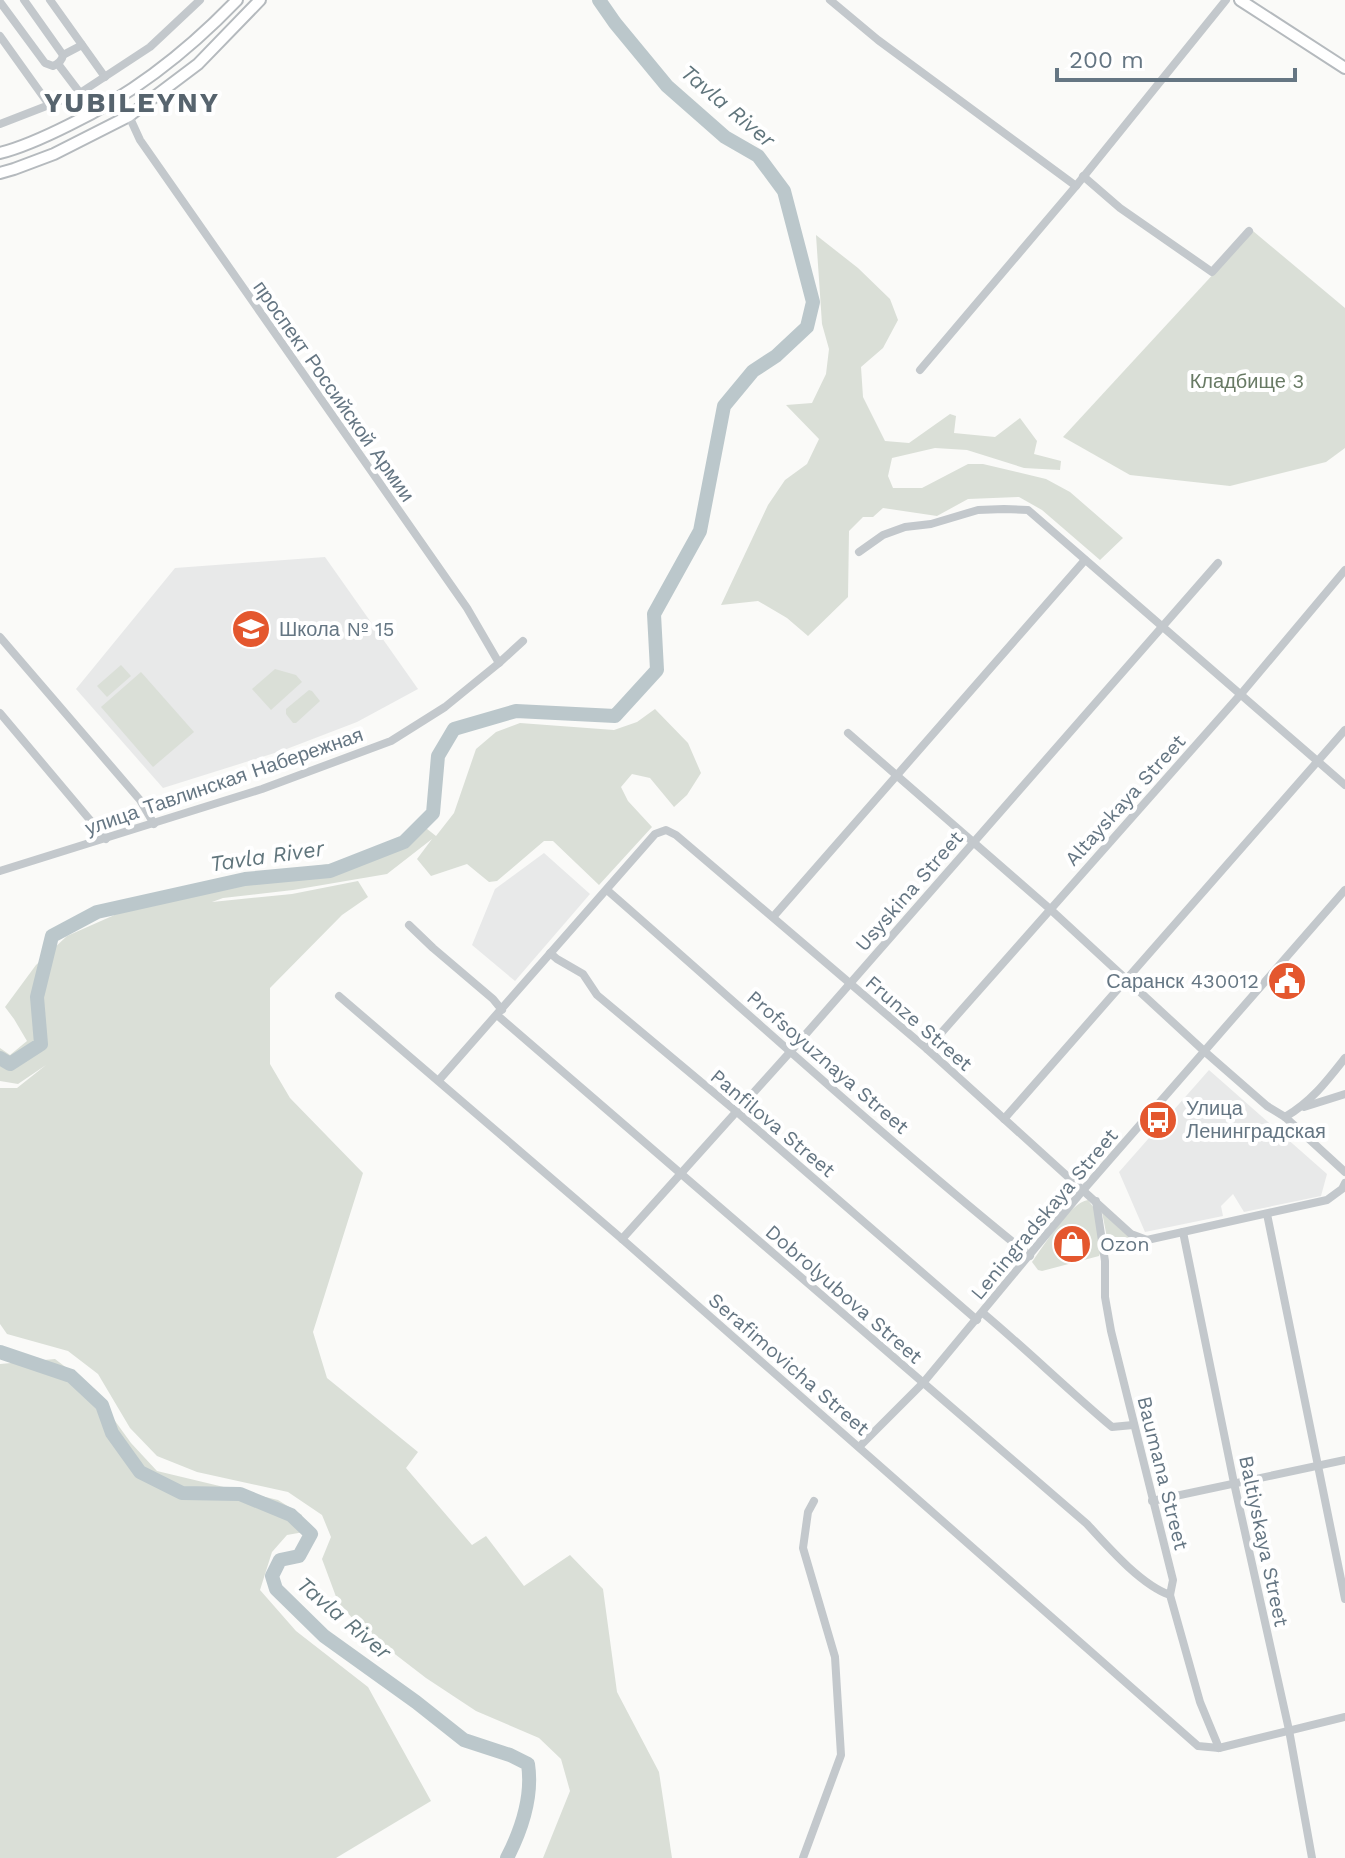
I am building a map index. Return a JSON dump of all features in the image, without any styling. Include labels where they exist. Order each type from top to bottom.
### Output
[{"type":"main road","points":[[0,153],[42,139],[118,100],[186,50],[237,0]]},
{"type":"main road","points":[[0,173],[54,154],[129,116],[198,64],[260,0]]},
{"type":"main road","points":[[1240,0],[1345,68]]},
{"type":"street","points":[[24,0],[63,55]]},
{"type":"street","points":[[50,0],[105,77]]},
{"type":"street","points":[[0,124],[80,93],[150,47],[200,0]]},
{"type":"street","points":[[830,0],[878,40],[1076,186]]},
{"type":"street","points":[[920,370],[1076,186],[1226,0]]},
{"type":"street","points":[[0,2],[45,63],[58,64],[63,55],[82,45]]},
{"type":"street","points":[[0,36],[50,106]]},
{"type":"street","points":[[58,64],[80,93]]},
{"type":"street","name":"проспект Российской Армии","points":[[129,116],[140,140],[467,608],[499,663]]},
{"type":"street","points":[[1083,176],[1120,208],[1212,272],[1249,231]]},
{"type":"street","points":[[859,552],[883,535],[905,527],[931,524],[978,510],[1028,510],[1345,785]]},
{"type":"street","points":[[773,917],[1085,560]]},
{"type":"street","name":"Usyskina Street","points":[[622,1239],[791,1051],[1218,563]]},
{"type":"street","name":"Altayskaya Street","points":[[927,1049],[1241,694],[1345,570]]},
{"type":"street","points":[[0,637],[140,800],[154,824]]},
{"type":"street","name":"улица Тавлинская Набережная","points":[[0,871],[262,789],[391,741],[445,707],[523,641]]},
{"type":"street","points":[[0,713],[106,839]]},
{"type":"street","points":[[1004,1119],[1345,730]]},
{"type":"street","points":[[848,733],[1050,909],[1204,1051],[1267,1106],[1285,1117],[1345,1172]]},
{"type":"street","name":"Frunze Street","points":[[607,890],[655,834],[661,830],[670,831],[927,1049],[1131,1234],[1147,1240],[1183,1232]]},
{"type":"street","points":[[439,1080],[607,890]]},
{"type":"street","name":"Profsoyuznaya Street","points":[[607,890],[889,1138],[1030,1256]]},
{"type":"street","name":"Leningradskaya Street","points":[[859,1447],[923,1383],[1084,1189],[1345,890]]},
{"type":"street","name":"Dobrolyubova Street","points":[[409,925],[493,999],[499,1012],[680,1174],[1087,1524],[1121,1561],[1170,1595]]},
{"type":"street","name":"Panfilova Street","points":[[550,953],[583,974],[597,995],[980,1316],[1023,1346],[1112,1427],[1133,1425]]},
{"type":"street","name":"Serafimovicha Street","points":[[339,996],[622,1239],[1198,1746],[1219,1748]]},
{"type":"street","points":[[1285,1117],[1300,1108],[1322,1087],[1345,1058]]},
{"type":"street","points":[[1300,1108],[1345,1094]]},
{"type":"street","points":[[1183,1232],[1327,1200],[1344,1189]]},
{"type":"street","name":"Baumana Street","points":[[1096,1200],[1111,1331],[1173,1580],[1170,1595],[1200,1702],[1219,1748]]},
{"type":"street","points":[[1267,1214],[1345,1599]]},
{"type":"street","name":"Baltiyskaya Street","points":[[1183,1232],[1289,1730],[1312,1858]]},
{"type":"street","points":[[1152,1501],[1345,1460]]},
{"type":"street","points":[[803,1858],[841,1755],[835,1657],[803,1548],[808,1512],[814,1501]]},
{"type":"street","points":[[1219,1748],[1345,1717]]},
{"type":"shaded area","name":"Школа № 15","points":[[325,557],[418,689],[357,722],[284,750],[163,788],[76,689],[175,568]]},
{"type":"shaded area","points":[[544,853],[590,894],[515,981],[472,945],[495,889]]},
{"type":"shaded area","points":[[1209,1070],[1327,1174],[1321,1196],[1244,1212],[1233,1194],[1221,1206],[1223,1216],[1145,1232],[1119,1172]]},
{"type":"green space","name":"Кладбище 3","points":[[1253,231],[1345,308],[1345,448],[1326,462],[1230,486],[1130,475],[1063,437]]},
{"type":"green space","points":[[816,235],[858,268],[890,299],[898,320],[883,348],[861,367],[863,397],[885,441],[909,443],[950,414],[956,416],[954,433],[995,437],[1020,418],[1037,441],[1034,454],[1061,461],[1060,470],[1024,468],[967,450],[935,448],[892,458],[888,476],[893,488],[922,488],[968,464],[983,464],[1046,479],[1070,492],[1123,538],[1100,560],[1042,510],[1019,497],[968,499],[937,516],[883,508],[873,517],[863,517],[849,531],[848,597],[808,636],[787,618],[758,601],[721,605],[768,505],[785,480],[807,464],[819,439],[786,405],[812,403],[826,374],[829,349],[822,324]]},
{"type":"green space","points":[[121,665],[131,676],[107,697],[97,686]]},
{"type":"green space","points":[[275,669],[296,675],[302,682],[271,710],[252,689]]},
{"type":"green space","points":[[141,672],[194,732],[153,767],[101,707]]},
{"type":"green space","points":[[309,690],[320,701],[293,723],[286,709]]},
{"type":"green space","points":[[655,709],[688,743],[701,773],[687,795],[674,807],[650,778],[632,774],[621,787],[628,801],[652,827],[599,885],[553,841],[544,841],[497,881],[489,882],[467,864],[431,876],[417,859],[432,839],[387,874],[212,902],[292,894],[358,881],[368,897],[342,915],[270,988],[270,1064],[290,1098],[363,1173],[313,1332],[327,1378],[418,1452],[406,1468],[472,1545],[486,1536],[524,1586],[570,1555],[603,1589],[617,1692],[659,1772],[672,1858],[543,1858],[570,1791],[561,1759],[539,1738],[476,1711],[426,1678],[361,1628],[338,1602],[322,1559],[331,1537],[322,1515],[288,1492],[197,1472],[157,1456],[130,1428],[98,1374],[68,1351],[7,1334],[0,1324],[0,1088],[17,1088],[46,1065],[18,1084],[0,1081],[0,1048],[10,1055],[27,1041],[5,1007],[36,965],[67,936],[203,882],[336,863],[374,861],[417,821],[436,836],[454,813],[476,749],[496,732],[520,723],[614,730],[637,722]]},
{"type":"green space","points":[[1088,1200],[1094,1208],[1101,1251],[1099,1256],[1038,1270],[1032,1262],[1050,1236],[1073,1209]]},
{"type":"green space","points":[[1102,1212],[1119,1228],[1137,1243],[1109,1248]]},
{"type":"green space","points":[[55,1359],[89,1385],[131,1443],[157,1471],[278,1500],[302,1515],[304,1532],[287,1535],[272,1552],[260,1590],[296,1631],[368,1687],[431,1801],[336,1858],[0,1858],[0,1364]]},
{"type":"waterway","name":"Tavla River","points":[[0,1058],[10,1064],[41,1044],[37,997],[52,936],[97,912],[245,879],[330,871],[404,842],[433,813],[438,756],[454,729],[516,711],[615,716],[657,670],[654,614],[700,531],[724,406],[753,371],[776,356],[807,327],[813,302],[784,191],[758,156],[725,137],[667,86],[599,0]]},
{"type":"waterway","name":"Tavla River","points":[[0,1352],[71,1376],[102,1405],[112,1433],[140,1472],[182,1493],[240,1494],[291,1515],[311,1534],[299,1556],[280,1560],[272,1576],[276,1589],[324,1636],[464,1740],[528,1764],[529,1789],[525,1812],[507,1858]]},
{"type":"place","name":"Школа № 15","points":[[251,629]]},
{"type":"place","name":"Саранск 430012","points":[[1287,981]]},
{"type":"place","name":"Улица Ленинградская","points":[[1158,1120]]},
{"type":"place","name":"Ozon","points":[[1072,1244]]},
{"type":"district","name":"YUBILEYNY","points":[[132,102]]}]
